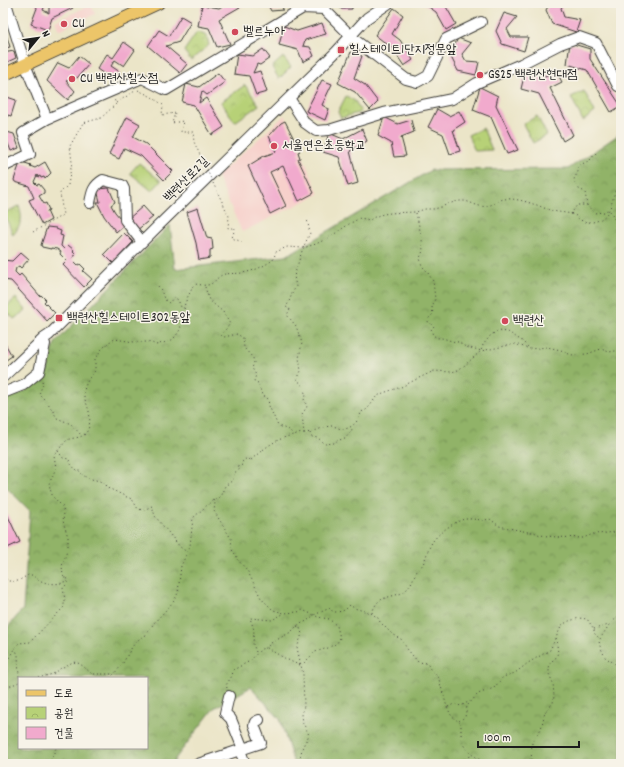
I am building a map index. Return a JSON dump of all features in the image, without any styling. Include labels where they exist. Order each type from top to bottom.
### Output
[{"type":"main road","points":[[3,75],[158,3]]},
{"type":"street","name":"백련산로2길","points":[[3,377],[49,335],[336,52],[367,18],[389,3]]},
{"type":"street","points":[[9,4],[25,64],[47,118]]},
{"type":"street","points":[[3,168],[30,154],[23,133],[47,118],[142,78],[166,90],[303,8],[324,9],[350,36],[406,79],[417,82],[428,76],[446,39],[481,22]]},
{"type":"street","points":[[288,98],[306,123],[316,131],[329,130],[384,113],[452,100],[477,83],[521,64],[560,44],[579,37],[596,43],[618,86]]},
{"type":"street","points":[[90,204],[93,188],[97,183],[103,180],[122,186],[124,189],[124,220],[142,242]]},
{"type":"street","points":[[3,393],[23,385],[39,371],[45,344],[43,339]]},
{"type":"street","points":[[229,696],[224,713],[231,719],[242,750],[245,764]]},
{"type":"street","points":[[198,764],[260,743],[254,725],[255,722],[259,720]]},
{"type":"path","points":[[33,232],[63,215],[60,193],[68,185],[72,162],[70,146],[83,123],[101,118],[116,104],[137,90],[152,97],[163,105],[162,115],[175,113],[172,122],[183,121],[181,132],[193,132],[194,142],[229,216],[228,228],[235,228],[232,238],[242,242]]},
{"type":"path","points":[[111,91],[116,104]]},
{"type":"path","points":[[596,153],[590,160],[578,166],[578,172],[574,179],[577,188],[585,192],[587,205],[594,213],[604,212],[607,210],[609,211]]},
{"type":"path","points":[[3,662],[8,660],[15,648],[20,643],[30,642],[64,607],[66,600],[63,588],[67,584],[68,580],[65,576],[63,576],[62,566],[68,548],[68,537],[63,521],[64,513],[62,506],[50,492],[49,484],[56,468],[54,455],[57,450],[67,440],[82,436],[88,431],[90,419],[83,393],[86,384],[95,371],[95,359],[109,342],[115,339],[134,342],[150,342],[156,345],[170,342],[181,328],[179,318],[185,302],[191,294],[193,286],[197,284],[204,286],[214,283],[219,276],[226,274],[257,269],[273,260],[276,252],[287,247],[303,248],[316,244],[360,218],[370,220],[376,215],[385,215],[396,212],[416,212],[464,201],[476,206],[487,206],[503,199],[511,199],[533,203],[550,210],[575,215],[579,219],[586,222],[598,221],[609,211],[612,204],[612,197],[621,180]]},
{"type":"path","points":[[571,214],[577,205],[587,205]]},
{"type":"path","points":[[609,211],[621,231]]},
{"type":"path","points":[[416,212],[422,239],[423,251],[420,258],[422,266],[433,281],[435,300],[432,307],[433,314],[428,322],[434,326],[432,330],[433,335],[437,338],[458,342],[470,349],[481,351]]},
{"type":"path","points":[[304,433],[302,414],[307,407],[304,399],[306,396],[302,384],[297,380],[301,371],[299,358],[302,343],[296,326],[287,316],[290,309],[286,307],[290,301],[290,295],[296,288],[294,276],[303,248],[310,233],[307,219]]},
{"type":"path","points":[[158,286],[164,299],[169,303],[174,297],[178,300],[181,307],[184,308]]},
{"type":"path","points":[[204,286],[209,300],[223,312],[230,324],[221,334],[224,337],[237,334],[243,338],[244,348],[253,358],[254,363],[252,368],[256,375],[254,381],[258,383],[262,396],[268,399],[269,406],[278,426],[289,430],[293,434]]},
{"type":"path","points":[[481,351],[483,345],[492,334],[498,331],[508,332],[522,341],[530,349]]},
{"type":"path","points":[[111,677],[124,663],[130,650],[139,638],[146,636],[154,623],[174,601],[178,593],[181,566],[190,546],[193,518],[213,500],[220,497],[225,486],[233,480],[234,474],[240,469],[238,467],[242,465],[242,462],[247,458],[250,461],[263,448],[289,435],[311,433],[331,426],[344,429],[351,426],[360,418],[361,412],[370,406],[376,397],[434,372],[452,372],[458,370],[481,351],[516,344],[530,349],[546,347],[561,350],[570,355],[587,354],[602,349],[609,352],[621,350]]},
{"type":"path","points":[[39,371],[43,384],[38,394],[48,403],[57,418],[71,424],[82,436]]},
{"type":"path","points":[[311,433],[312,437],[318,438],[325,444],[334,443],[338,440],[344,439],[352,430],[351,426]]},
{"type":"path","points":[[57,450],[63,458],[69,459],[70,463],[76,470],[78,469],[82,476],[99,480],[106,484],[107,488],[118,492],[124,497],[132,498],[138,508],[144,510],[152,506],[155,516],[180,547],[187,552]]},
{"type":"path","points":[[213,500],[215,503],[214,511],[232,540],[232,550],[237,556],[236,558],[247,570],[261,598],[273,610],[284,613],[298,612],[302,610],[323,619],[329,619],[338,626],[340,638],[337,644],[315,652],[302,665]]},
{"type":"path","points":[[371,613],[378,603],[388,597],[400,594],[406,590],[414,581],[417,571],[422,566],[432,542],[448,527],[460,520],[475,518],[485,521],[490,519],[499,526],[556,537],[583,538],[596,533],[612,534],[616,532],[621,535]]},
{"type":"path","points":[[3,565],[3,576],[8,581],[18,581],[30,574],[46,584],[54,584],[64,583],[65,576]]},
{"type":"path","points":[[229,696],[226,685],[232,676],[233,670],[250,661],[256,652],[266,648],[271,643],[291,632],[297,626],[307,621],[314,615],[330,608],[333,612],[339,612],[345,610],[350,605],[354,608],[371,613],[378,618],[393,635],[402,639],[408,650],[418,662],[427,663],[430,669],[438,676],[447,707],[451,715],[461,724],[460,739],[462,744],[471,754],[484,764]]},
{"type":"path","points":[[256,652],[254,644],[254,630],[250,618],[272,620],[284,613]]},
{"type":"path","points":[[621,614],[609,625],[600,639],[599,644],[605,656],[621,668]]},
{"type":"path","points":[[458,721],[465,717],[467,706],[478,694],[494,688],[503,678],[515,673],[528,663],[550,650],[562,625],[568,621],[579,618],[587,619],[594,629],[594,633],[600,639]]},
{"type":"path","points":[[594,629],[609,625]]},
{"type":"path","points":[[297,626],[300,628],[302,634],[297,648],[302,665],[304,706],[302,716],[303,723],[309,735],[303,746],[298,764]]},
{"type":"path","points":[[532,764],[532,742],[540,729],[544,712],[553,703],[554,683],[549,674],[549,669],[550,662],[555,659],[558,652],[556,636]]},
{"type":"path","points":[[15,648],[18,655],[19,677]]},
{"type":"path","points":[[266,648],[281,656],[284,656],[297,665],[302,665]]},
{"type":"path","points":[[42,677],[53,674],[72,662],[83,666],[92,674],[114,674]]},
{"type":"path","points":[[3,689],[18,682]]},
{"type":"path","points":[[447,707],[454,704],[462,706],[471,701]]},
{"type":"path","points":[[50,764],[56,749]]},
{"type":"path","points":[[466,764],[471,754]]},
{"type":"shaded area","points":[[91,5],[95,14],[59,30],[55,21]]},
{"type":"shaded area","name":"서울연은초등학교","points":[[285,115],[319,194],[242,232],[217,176]]},
{"type":"green space","points":[[197,32],[207,36],[209,45],[191,60],[184,51]]},
{"type":"green space","points":[[283,57],[291,67],[279,79],[272,67]]},
{"type":"green space","points":[[245,85],[259,105],[235,122],[221,102]]},
{"type":"green space","points":[[584,91],[595,112],[583,121],[571,97]]},
{"type":"green space","points":[[346,96],[355,101],[361,112],[341,118],[338,112]]},
{"type":"green space","points":[[537,116],[547,135],[533,143],[523,124]]},
{"type":"green space","points":[[483,128],[492,150],[475,151],[468,135]]},
{"type":"green space","points":[[621,133],[621,764],[294,764],[280,719],[251,687],[214,708],[175,759],[173,764],[3,764],[3,633],[23,609],[30,511],[3,484],[3,400],[25,391],[47,372],[55,343],[170,225],[175,269],[286,256],[431,170],[568,169]]},
{"type":"green space","points":[[139,163],[161,181],[152,191],[130,173]]},
{"type":"green space","points":[[19,206],[21,221],[13,235],[4,213]]},
{"type":"green space","points":[[16,298],[26,310],[14,319],[4,309]]},
{"type":"building","points":[[35,3],[46,3],[43,10],[49,13],[49,7],[57,3],[71,3],[73,8],[52,18],[48,30],[31,24],[37,8]]},
{"type":"building","points":[[228,3],[247,3],[219,19],[230,44],[217,47],[209,28],[198,26],[202,5],[219,8]]},
{"type":"building","points":[[267,3],[282,3],[283,10],[271,11]]},
{"type":"building","points":[[340,3],[352,3],[352,9],[341,9]]},
{"type":"building","points":[[423,3],[442,3],[445,5],[456,24],[446,30],[436,12]]},
{"type":"building","points":[[550,3],[565,3],[561,8],[564,17],[580,20],[576,32],[552,24],[546,10]]},
{"type":"building","points":[[394,8],[403,15],[392,34],[400,40],[413,60],[404,66],[392,48],[375,35]]},
{"type":"building","points":[[504,13],[517,17],[507,29],[511,37],[528,37],[524,51],[502,44],[496,31]]},
{"type":"building","points":[[181,16],[191,22],[179,42],[166,46],[187,64],[180,73],[148,46],[159,30],[169,36]]},
{"type":"building","points":[[322,23],[326,34],[305,40],[303,46],[310,47],[314,56],[303,62],[298,50],[279,45],[284,26],[297,31]]},
{"type":"building","points":[[5,30],[10,47],[6,48],[7,51],[3,53],[3,31]]},
{"type":"building","points":[[458,38],[471,43],[462,54],[466,61],[479,62],[476,75],[458,71],[450,55]]},
{"type":"building","points":[[124,42],[135,50],[124,66],[115,60],[111,66],[120,72],[114,81],[97,69],[107,54],[113,58]]},
{"type":"building","points":[[570,43],[590,49],[590,59],[621,106],[611,112],[587,70],[567,64]]},
{"type":"building","points":[[263,49],[270,58],[260,65],[257,64],[253,73],[260,71],[267,92],[256,95],[249,76],[234,74],[237,54],[253,56]]},
{"type":"building","points":[[14,51],[16,58],[3,64],[3,53]]},
{"type":"building","points":[[351,52],[362,56],[354,78],[365,85],[378,102],[370,110],[355,92],[338,83]]},
{"type":"building","points":[[79,56],[89,64],[77,78],[66,81],[75,91],[68,100],[47,81],[58,63],[69,68]]},
{"type":"building","points":[[526,68],[545,76],[556,71],[562,82],[550,88],[573,135],[563,141],[539,94],[521,89]]},
{"type":"building","points":[[218,73],[225,82],[207,95],[202,91],[199,103],[206,98],[224,127],[212,135],[194,105],[182,102],[186,84],[199,87]]},
{"type":"building","points":[[322,80],[332,84],[322,105],[329,109],[325,120],[306,111]]},
{"type":"building","points":[[480,87],[498,96],[496,105],[518,150],[507,154],[491,117],[473,110]]},
{"type":"building","points":[[7,97],[16,100],[11,116],[8,115],[3,127],[3,108]]},
{"type":"building","points":[[437,109],[449,116],[459,111],[465,122],[453,130],[460,151],[450,154],[443,134],[428,127]]},
{"type":"building","points":[[127,117],[140,124],[133,137],[146,144],[173,171],[164,180],[141,156],[124,148],[119,159],[109,154]]},
{"type":"building","points":[[384,117],[398,124],[411,120],[414,132],[401,137],[406,156],[394,157],[391,143],[378,136]]},
{"type":"building","points":[[285,121],[300,151],[298,152],[300,158],[298,159],[314,193],[299,201],[283,166],[270,172],[286,206],[270,214],[248,166],[264,156],[276,152],[269,136],[281,123]]},
{"type":"building","points":[[362,129],[367,141],[350,151],[358,183],[348,186],[339,157],[323,152],[329,133],[343,139]]},
{"type":"building","points":[[3,131],[14,134],[19,148],[11,151],[7,141],[3,140]]},
{"type":"building","points":[[22,162],[35,168],[45,162],[51,173],[45,179],[44,177],[38,177],[37,175],[34,182],[37,185],[39,184],[44,190],[44,193],[39,196],[44,204],[46,203],[49,210],[47,211],[51,220],[42,225],[29,200],[34,198],[29,186],[15,182],[14,180],[20,163]]},
{"type":"building","points":[[109,188],[115,202],[111,205],[125,224],[116,232],[104,216],[97,202],[100,202],[97,189]]},
{"type":"building","points":[[143,206],[153,217],[136,231],[127,220]]},
{"type":"building","points":[[198,208],[207,238],[212,239],[213,249],[210,250],[210,258],[199,260],[196,243],[187,212]]},
{"type":"building","points":[[47,227],[56,228],[61,231],[60,235],[63,236],[61,246],[64,249],[68,245],[74,250],[73,251],[76,254],[72,259],[85,269],[83,271],[92,279],[84,287],[63,265],[67,261],[60,254],[61,252],[57,249],[42,247],[41,245]]},
{"type":"building","points":[[124,233],[133,242],[113,263],[104,254]]},
{"type":"building","points":[[21,252],[29,259],[21,268],[19,266],[16,268],[15,272],[19,276],[21,274],[40,296],[41,295],[46,300],[44,302],[55,313],[47,321],[11,281],[3,280],[3,260],[12,261]]},
{"type":"building","points":[[3,340],[12,356],[3,362]]},
{"type":"building","points":[[7,514],[20,542],[3,550],[3,516]]},
{"type":"place","name":"CU","points":[[64,24]]},
{"type":"place","name":"벨르누아","points":[[235,32]]},
{"type":"place","name":"힐스테이트1단지정문앞","points":[[341,50]]},
{"type":"place","name":"GS25 백련산현대점","points":[[480,75]]},
{"type":"place","name":"CU 백련산힐스점","points":[[72,79]]},
{"type":"place","name":"서울연은초등학교","points":[[274,146]]},
{"type":"place","name":"백련산힐스테이트302동앞","points":[[59,318]]},
{"type":"place","name":"백련산","points":[[505,321]]}]
